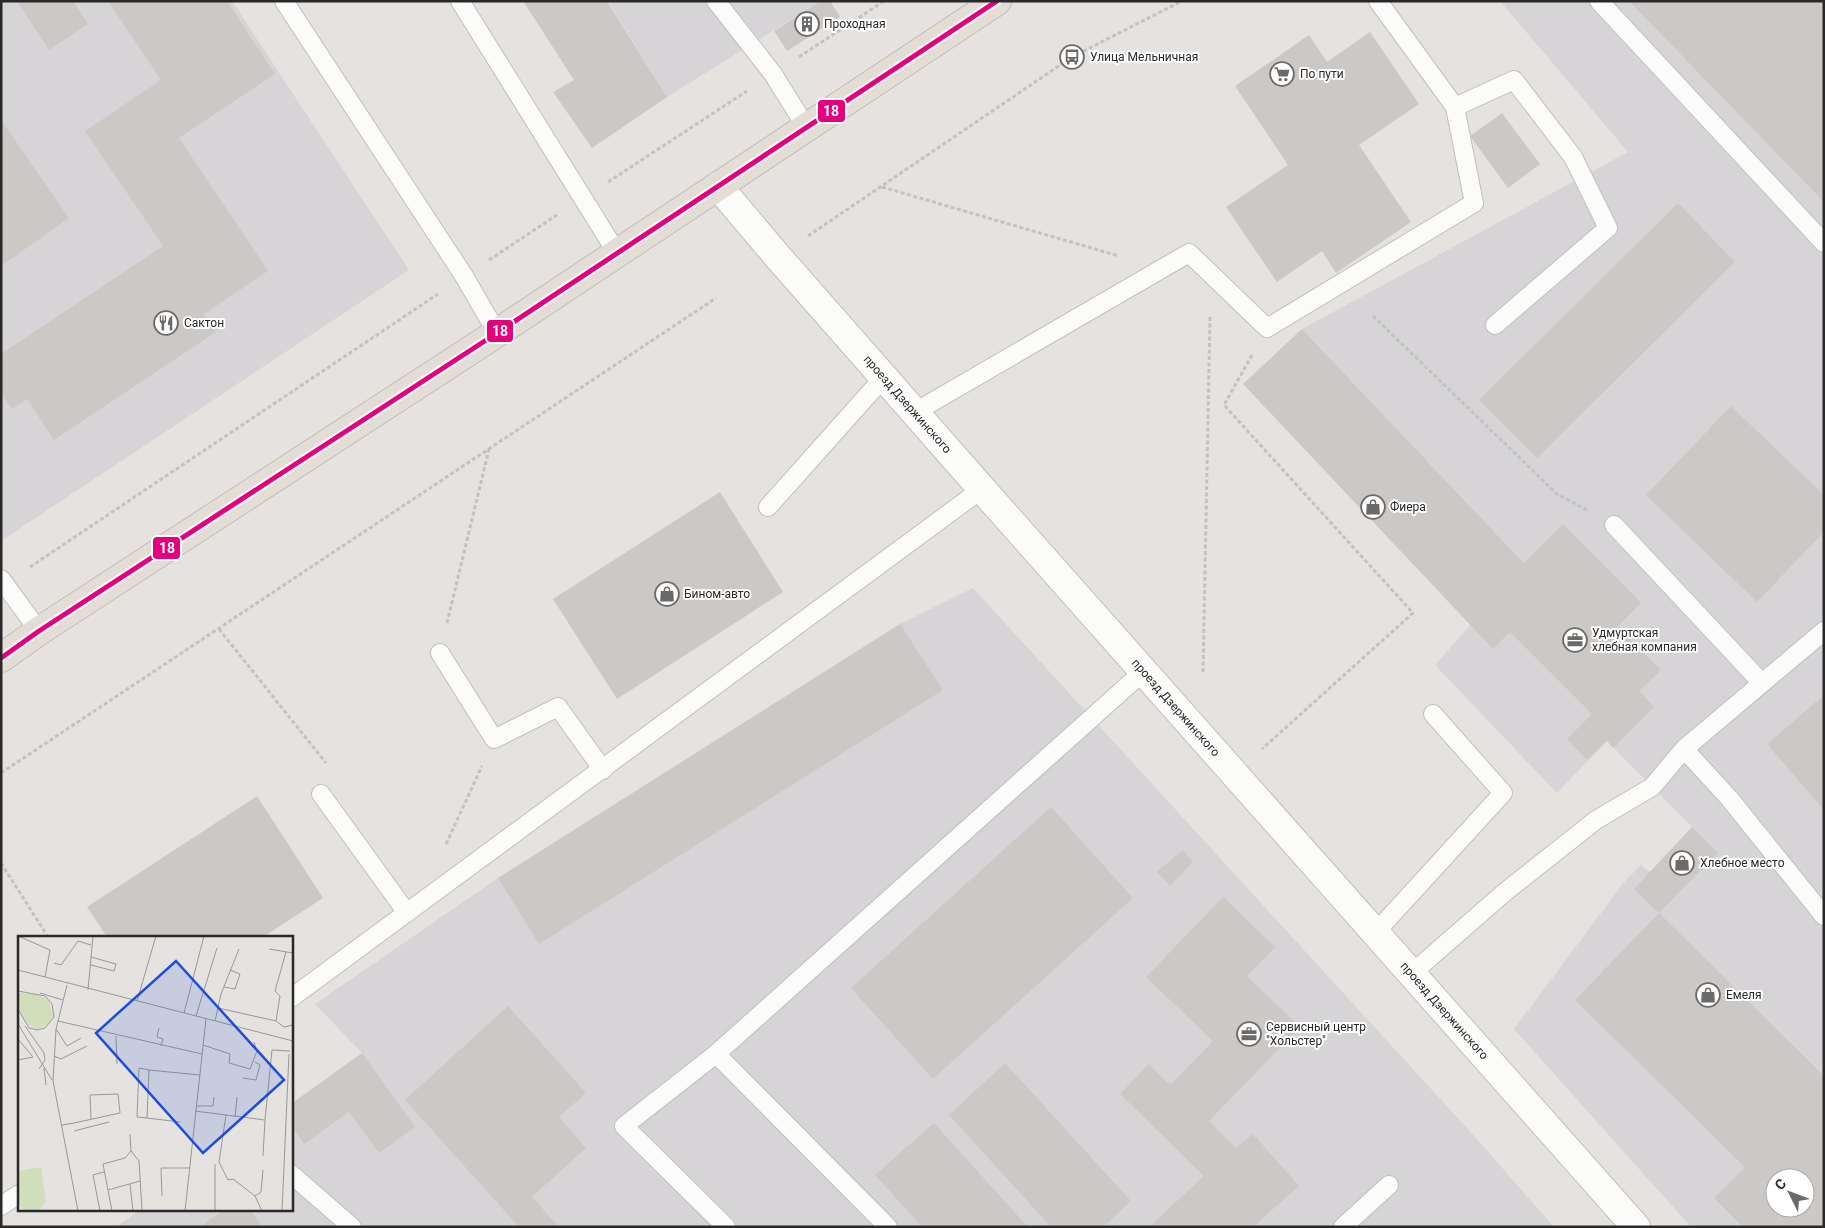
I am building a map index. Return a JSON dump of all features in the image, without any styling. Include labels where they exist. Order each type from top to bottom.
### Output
[{"type":"main road","points":[[1,658],[39,631],[618,253],[997,1]]},
{"type":"street","name":"проезд Дзержинского","points":[[718,186],[982,489],[1636,1227]]},
{"type":"lane","points":[[284,1],[464,276],[497,332]]},
{"type":"lane","points":[[460,1],[618,253]]},
{"type":"lane","points":[[915,412],[1189,253],[1267,328],[1474,203],[1456,106],[1378,1]]},
{"type":"lane","points":[[1599,1],[1824,243]]},
{"type":"lane","points":[[716,2],[773,74],[806,127]]},
{"type":"lane","points":[[1456,106],[1514,80],[1573,157],[1608,228],[1495,325]]},
{"type":"lane","points":[[768,507],[884,377]]},
{"type":"lane","points":[[292,997],[982,489]]},
{"type":"lane","points":[[1614,525],[1762,683]]},
{"type":"lane","points":[[1,579],[39,631]]},
{"type":"lane","points":[[1411,974],[1505,892],[1596,820],[1652,787],[1684,749],[1824,630]]},
{"type":"lane","points":[[440,653],[494,740],[558,707],[603,770]]},
{"type":"lane","points":[[726,1227],[624,1126],[716,1054],[1144,671]]},
{"type":"lane","points":[[1375,933],[1502,793],[1433,714]]},
{"type":"lane","points":[[1684,749],[1729,798],[1824,916]]},
{"type":"lane","points":[[321,794],[407,913]]},
{"type":"lane","points":[[716,1054],[888,1227]]},
{"type":"lane","points":[[292,1175],[352,1227]]},
{"type":"lane","points":[[1343,1227],[1389,1185]]},
{"type":"lane","points":[[1,1206],[18,1195]]},
{"type":"path","points":[[808,236],[1072,57],[1182,1]]},
{"type":"path","points":[[882,187],[1161,269]]},
{"type":"path","points":[[1203,672],[1210,274]]},
{"type":"path","points":[[1,773],[716,298]]},
{"type":"path","points":[[1373,316],[1557,494],[1614,525]]},
{"type":"path","points":[[1234,774],[1413,613],[1224,405],[1267,328]]},
{"type":"path","points":[[440,653],[489,449]]},
{"type":"path","points":[[219,629],[331,769],[321,794]]},
{"type":"path","points":[[441,853],[494,740]]},
{"type":"path","points":[[1,863],[47,936]]},
{"type":"shaded area","points":[[1,1],[232,1],[409,270],[1,541]]},
{"type":"shaded area","points":[[608,1],[821,1],[667,97]]},
{"type":"shaded area","points":[[1500,1],[1824,1],[1824,1227],[1691,1227],[1514,1029],[1625,881],[1641,865],[1650,872],[1692,827],[1607,741],[1557,793],[1435,665],[1471,624],[1530,569],[1302,329],[1628,152]]},
{"type":"shaded area","points":[[973,588],[1475,1137],[1554,1227],[116,1227],[140,1210],[292,1210],[292,1103],[362,1053],[315,1004],[498,878],[900,624]]},
{"type":"building","points":[[17,1],[73,1],[88,24],[49,50]]},
{"type":"building","points":[[108,1],[227,1],[275,74],[179,138],[268,271],[204,314],[216,332],[54,440],[27,399],[12,409],[1,392],[1,354],[163,246],[85,131],[161,80]]},
{"type":"building","points":[[523,1],[607,1],[667,97],[592,148],[553,92],[574,80]]},
{"type":"building","name":"Проходная","points":[[821,1],[830,1],[840,17],[787,51],[774,31]]},
{"type":"building","points":[[1629,1],[1824,1],[1824,202]]},
{"type":"building","points":[[1370,32],[1419,104],[1359,145],[1411,222],[1336,273],[1322,251],[1277,282],[1226,207],[1288,165],[1235,86],[1309,35],[1327,62]]},
{"type":"building","points":[[1502,113],[1540,164],[1508,188],[1470,136]]},
{"type":"building","points":[[1,120],[69,218],[1,266]]},
{"type":"building","points":[[1678,203],[1735,262],[1537,458],[1479,400]]},
{"type":"building","points":[[1302,329],[1524,563],[1563,524],[1641,603],[1617,627],[1661,670],[1639,691],[1654,707],[1613,748],[1607,741],[1587,760],[1567,739],[1592,714],[1510,632],[1493,649],[1243,384]]},
{"type":"building","points":[[1731,406],[1824,495],[1824,532],[1757,602],[1646,495]]},
{"type":"building","points":[[720,492],[783,592],[617,699],[553,599]]},
{"type":"building","points":[[900,624],[943,690],[539,944],[498,878]]},
{"type":"building","points":[[1824,695],[1824,810],[1767,744]]},
{"type":"building","points":[[257,796],[323,898],[265,936],[106,936],[87,907]]},
{"type":"building","points":[[1051,807],[1133,898],[933,1079],[851,988]]},
{"type":"building","points":[[1692,827],[1718,853],[1659,913],[1634,889]]},
{"type":"building","points":[[1183,850],[1193,862],[1170,886],[1157,872]]},
{"type":"building","name":"Сервисный центр \"Хольстер\"","points":[[1223,897],[1275,947],[1247,976],[1300,1027],[1209,1121],[1236,1148],[1253,1134],[1299,1186],[1253,1227],[1149,1227],[1204,1176],[1120,1094],[1149,1064],[1170,1085],[1213,1041],[1146,977]]},
{"type":"building","points":[[1659,913],[1824,1076],[1824,1227],[1743,1227],[1714,1198],[1745,1167],[1575,1000]]},
{"type":"building","points":[[508,1006],[586,1093],[559,1117],[586,1148],[532,1197],[559,1227],[519,1227],[405,1100]]},
{"type":"building","points":[[362,1053],[415,1127],[379,1153],[349,1112],[304,1144],[292,1126],[292,1103]]},
{"type":"building","points":[[1005,1063],[1131,1201],[1103,1227],[1051,1227],[949,1115]]},
{"type":"building","points":[[934,1123],[1028,1227],[922,1227],[875,1175]]},
{"type":"building","points":[[224,1210],[251,1210],[262,1227],[200,1227]]},
{"type":"transit line","name":"18","points":[[1,658],[39,631],[497,333],[997,1]]},
{"type":"place","name":"Проходная","points":[[807,24]]},
{"type":"place","name":"Улица Мельничная","points":[[1072,57]]},
{"type":"place","name":"По пути","points":[[1282,74]]},
{"type":"place","name":"Сактон","points":[[166,323]]},
{"type":"place","name":"Фиера","points":[[1373,507]]},
{"type":"place","name":"Бином-авто","points":[[667,594]]},
{"type":"place","name":"Удмуртская хлебная компания","points":[[1575,640]]},
{"type":"place","name":"Хлебное место","points":[[1682,863]]},
{"type":"place","name":"Емеля","points":[[1708,995]]},
{"type":"place","name":"Сервисный центр \"Хольстер\"","points":[[1249,1034]]}]
